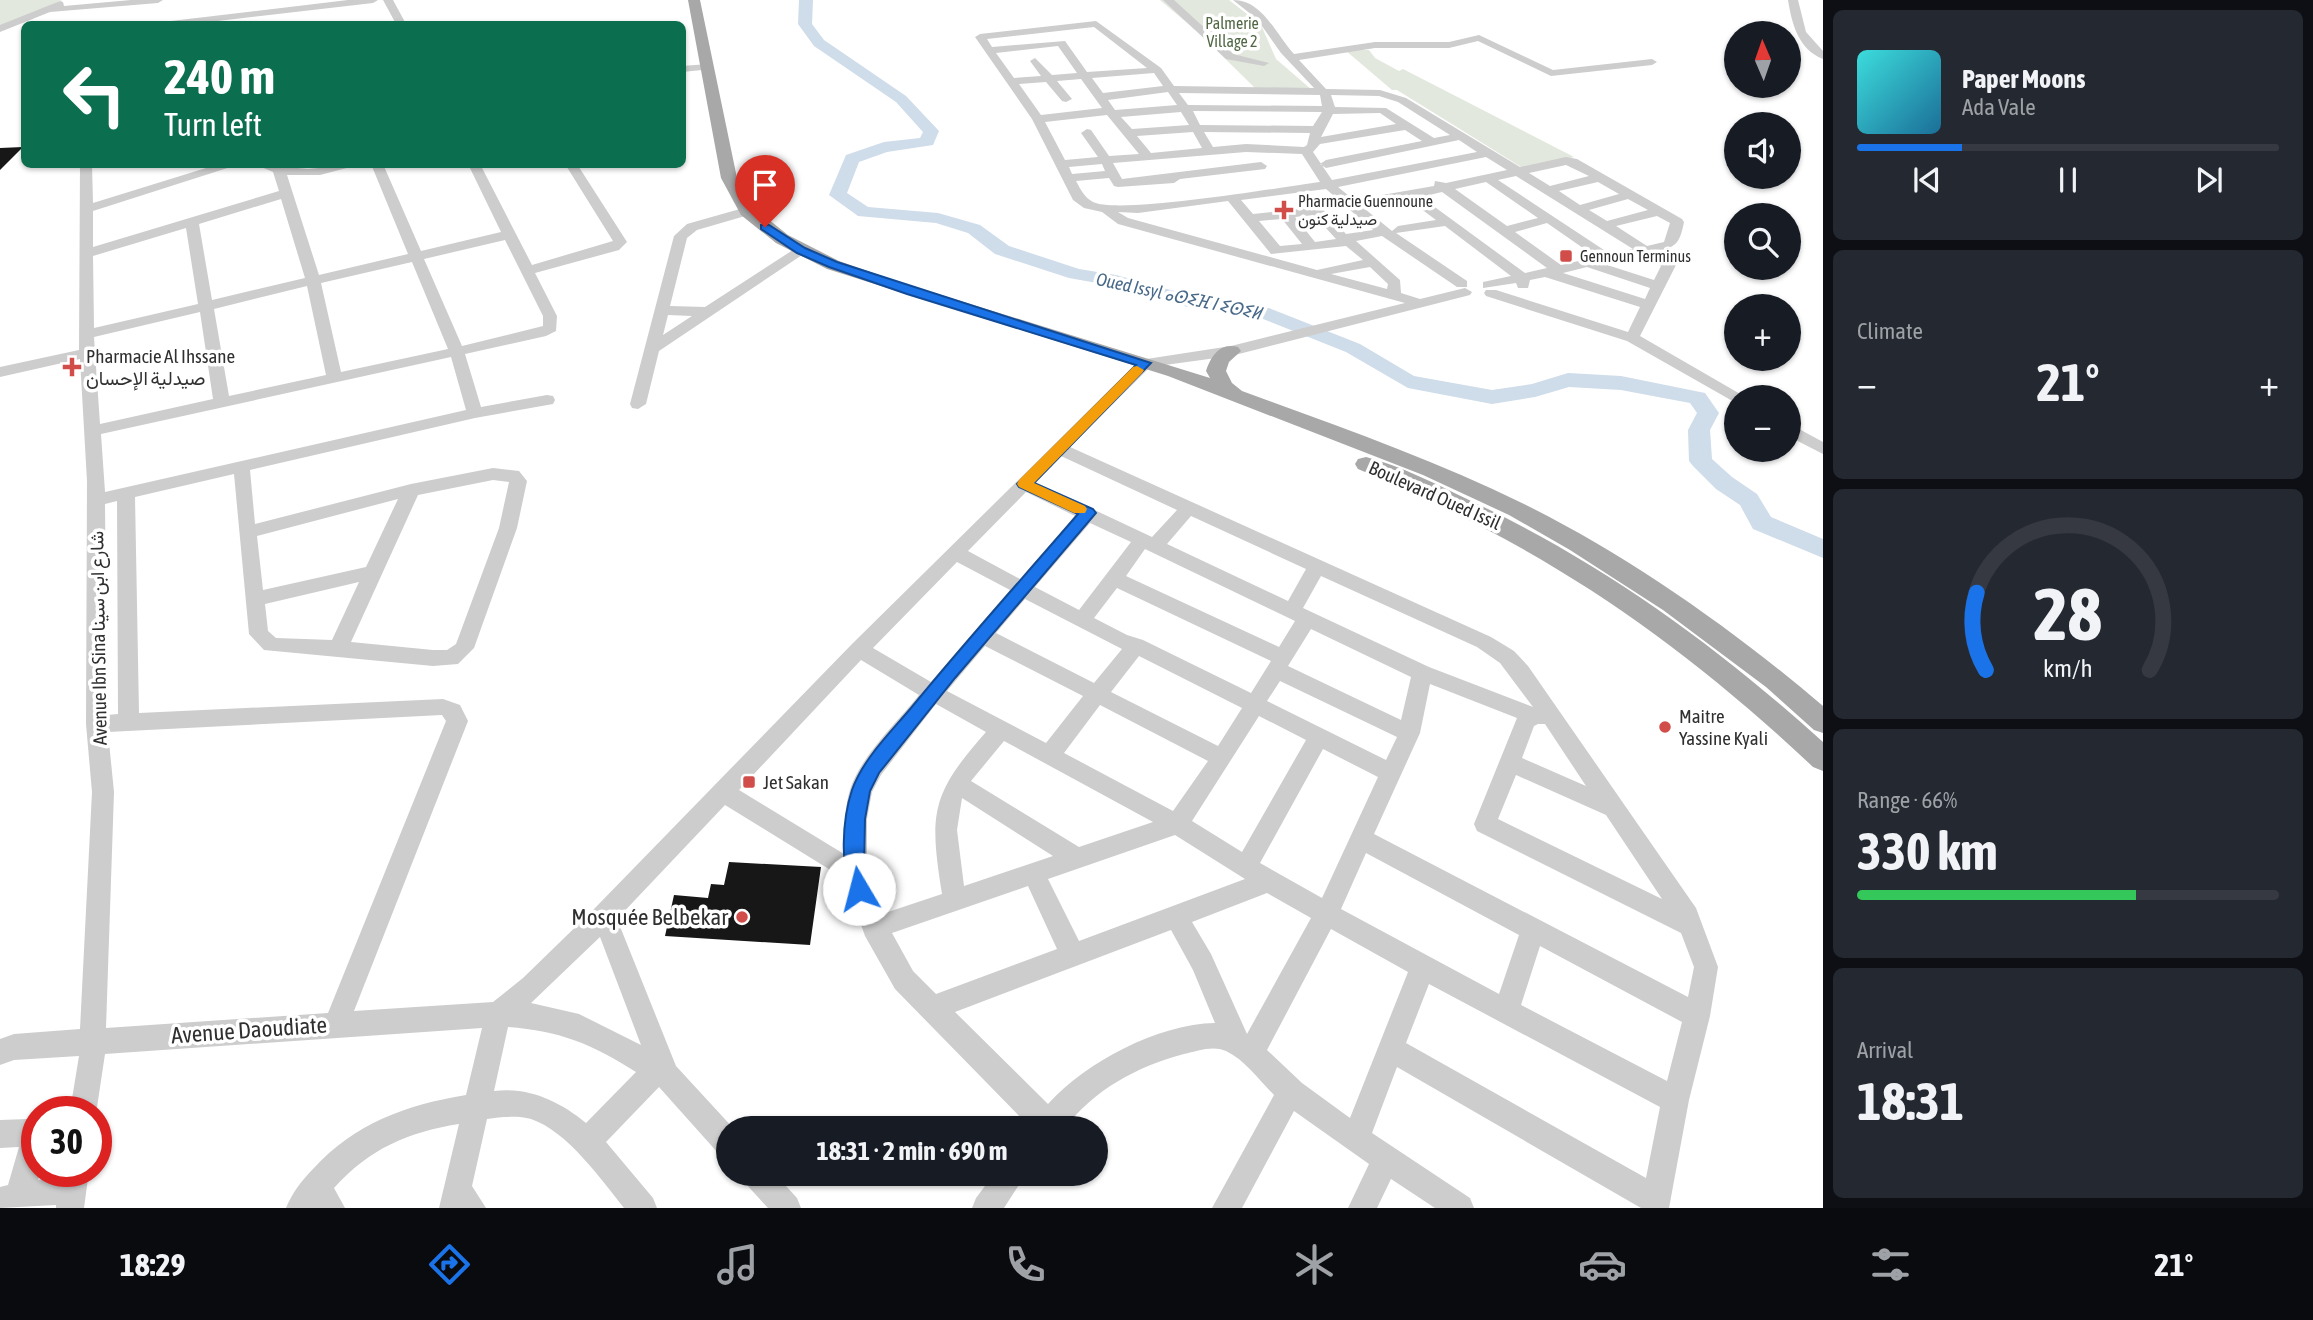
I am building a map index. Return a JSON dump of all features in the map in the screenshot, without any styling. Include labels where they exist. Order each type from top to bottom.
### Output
[{"type":"main road","name":"Boulevard Oued Issil","points":[[694,0],[724,159],[733,188],[747,211],[801,251],[890,285],[1140,368],[1421,485],[1531,540],[1678,635],[1772,711],[1823,759]]},
{"type":"main road","points":[[1231,351],[1220,359],[1216,371],[1224,386],[1236,396]]},
{"type":"main road","name":"Boulevard Oued Issil","points":[[1140,368],[1175,372],[1431,470],[1517,510],[1578,544],[1672,604],[1766,673],[1823,722]]},
{"type":"street","points":[[0,29],[69,0]]},
{"type":"street","points":[[48,9],[158,0]]},
{"type":"street","points":[[224,21],[373,0]]},
{"type":"street","points":[[388,0],[399,21]]},
{"type":"street","points":[[1168,0],[1230,57],[1264,63]]},
{"type":"street","points":[[1238,0],[1261,17],[1292,58],[1325,94],[1329,110],[1312,142]]},
{"type":"street","points":[[1793,0],[1798,31],[1809,47],[1823,56]]},
{"type":"street","points":[[1209,150],[1185,108],[1157,70],[1095,24],[981,36],[1038,119],[1081,201],[1101,208],[1123,221],[1276,257],[1392,302]]},
{"type":"street","points":[[1051,28],[1127,133],[1192,202]]},
{"type":"street","points":[[990,50],[1108,35]]},
{"type":"street","points":[[1292,58],[1375,45],[1449,45],[1479,38],[1486,39],[1551,73],[1652,62]]},
{"type":"street","points":[[1035,61],[1066,99]]},
{"type":"street","points":[[686,69],[708,67]]},
{"type":"street","points":[[1013,81],[1157,70]]},
{"type":"street","points":[[1101,97],[1169,89],[1380,93],[1395,97],[1645,249],[1670,267],[1632,338]]},
{"type":"street","points":[[1253,91],[1289,150]]},
{"type":"street","points":[[1038,119],[1185,108],[1382,110],[1432,142]]},
{"type":"street","points":[[1062,164],[1209,150],[1289,150],[1312,142],[1406,126]]},
{"type":"street","points":[[1127,133],[1197,128],[1278,129],[1312,142],[1321,152],[1335,184],[1364,202],[1391,231]]},
{"type":"street","points":[[1087,133],[1121,184],[1261,166]]},
{"type":"street","points":[[1368,133],[1391,150]]},
{"type":"street","points":[[1326,164],[1461,136]]},
{"type":"street","points":[[1312,142],[1335,184],[1391,231],[1476,287],[1632,338],[1724,391]]},
{"type":"street","points":[[1408,147],[1432,164]]},
{"type":"street","points":[[1101,208],[1128,210],[1335,184],[1488,153]]},
{"type":"street","points":[[460,1202],[475,1108],[498,1014],[532,988],[604,916],[859,649],[1140,368],[1251,346],[1392,302],[1419,302],[1669,245],[1673,241],[1677,222],[1569,161],[1411,195],[1364,202]]},
{"type":"street","points":[[1415,167],[1553,271],[1649,305]]},
{"type":"street","name":"Avenue Ibn Sina شارع ابن سينا","points":[[86,1096],[93,1040],[103,792],[97,724],[96,500],[86,254],[90,168]]},
{"type":"street","points":[[86,209],[220,168]]},
{"type":"street","points":[[273,168],[326,171],[339,168]]},
{"type":"street","points":[[379,168],[457,352],[475,413]]},
{"type":"street","points":[[92,431],[457,352],[551,328],[550,316],[507,235],[476,168]]},
{"type":"street","points":[[526,271],[614,247],[620,242],[573,168]]},
{"type":"street","points":[[279,170],[284,194],[313,280],[335,378]]},
{"type":"street","points":[[1208,172],[1250,218],[1274,250],[1276,257]]},
{"type":"street","points":[[1069,178],[1113,174]]},
{"type":"street","points":[[1549,190],[1601,177]]},
{"type":"street","points":[[1489,179],[1607,258]]},
{"type":"street","points":[[1296,189],[1345,240],[1374,262],[1395,283],[1392,302]]},
{"type":"street","points":[[86,254],[284,194]]},
{"type":"street","points":[[1462,232],[1499,228],[1631,194]]},
{"type":"street","points":[[1411,195],[1523,278],[1526,296],[1537,307]]},
{"type":"street","points":[[1475,210],[1520,200]]},
{"type":"street","points":[[638,404],[683,233],[692,227],[747,211]]},
{"type":"street","points":[[1250,218],[1317,211]]},
{"type":"street","points":[[1606,225],[1661,211]]},
{"type":"street","points":[[1285,214],[1311,246]]},
{"type":"street","points":[[192,222],[222,403]]},
{"type":"street","points":[[1276,257],[1311,246],[1446,222]]},
{"type":"street","points":[[0,372],[207,306],[507,235]]},
{"type":"street","points":[[653,348],[801,251]]},
{"type":"street","points":[[1319,275],[1327,270],[1374,262]]},
{"type":"street","points":[[1587,262],[1659,286]]},
{"type":"street","points":[[662,310],[711,312]]},
{"type":"street","points":[[96,500],[475,413],[547,400]]},
{"type":"street","points":[[1801,436],[1823,449]]},
{"type":"street","points":[[1059,449],[1499,651],[1521,672],[1542,716],[1614,808],[1692,926],[1706,967],[1697,1016],[1675,1100],[1656,1204],[1392,1049]]},
{"type":"street","points":[[241,468],[247,532],[259,634],[271,645],[452,658],[464,648],[468,638],[508,528],[518,481],[513,475],[493,474],[411,491],[247,532]]},
{"type":"street","points":[[1024,484],[1422,673],[1542,716]]},
{"type":"street","points":[[338,648],[411,491]]},
{"type":"street","points":[[126,493],[129,723]]},
{"type":"street","points":[[1083,620],[1115,579],[1150,542],[1187,509]]},
{"type":"street","points":[[1038,1116],[904,980],[874,928],[855,873],[856,819],[861,791],[873,768],[1022,587],[1088,513]]},
{"type":"street","points":[[956,553],[1121,640],[1136,645],[1391,773]]},
{"type":"street","points":[[874,928],[1177,824],[1222,758],[1280,664],[1317,567]]},
{"type":"street","points":[[256,599],[373,572]]},
{"type":"street","points":[[1115,579],[1409,733]]},
{"type":"street","points":[[982,635],[1222,758]]},
{"type":"street","points":[[1050,754],[1136,645]]},
{"type":"street","points":[[859,649],[933,693],[1177,824],[1268,881],[1423,967],[1675,1100]]},
{"type":"street","points":[[1244,1047],[1327,913],[1409,733],[1422,673]]},
{"type":"street","points":[[97,724],[443,707],[453,711],[457,721],[336,1024]]},
{"type":"street","points":[[1542,716],[1526,721],[1485,820],[1488,827],[1692,926]]},
{"type":"street","points":[[955,900],[947,820],[952,793],[1001,730]]},
{"type":"street","points":[[1246,867],[1318,738]]},
{"type":"street","points":[[1509,762],[1614,808]]},
{"type":"street","points":[[958,784],[1076,858]]},
{"type":"street","points":[[723,792],[855,873]]},
{"type":"street","points":[[1362,839],[1697,1016]]},
{"type":"street","points":[[1033,872],[1072,954]]},
{"type":"street","points":[[931,1009],[1072,954],[1177,918],[1268,881]]},
{"type":"street","points":[[604,916],[661,1072],[716,1130]]},
{"type":"street","points":[[1177,918],[1244,1047]]},
{"type":"street","points":[[1506,1011],[1533,929]]},
{"type":"street","points":[[1356,1138],[1423,967]]},
{"type":"street","name":"Avenue Daoudiate","points":[[0,1052],[14,1047],[93,1040],[498,1014],[543,1017],[579,1027],[612,1042],[661,1072]]},
{"type":"street","points":[[1057,1116],[1083,1086],[1133,1057],[1200,1037],[1220,1035],[1244,1047],[1290,1092],[1460,1208]]},
{"type":"street","points":[[586,1143],[661,1072]]},
{"type":"street","points":[[1226,1208],[1290,1092]]},
{"type":"street","points":[[316,1201],[339,1160],[379,1132],[419,1116],[520,1102],[560,1121],[586,1143],[643,1208]]},
{"type":"street","points":[[0,1134],[27,1133],[36,1137],[12,1203]]},
{"type":"street","points":[[1362,1208],[1386,1159]]},
{"type":"street","points":[[767,1186],[787,1208]]},
{"type":"street","points":[[986,1208],[1003,1186]]},
{"type":"street","points":[[12,1203],[72,1189]]},
{"type":"green space","points":[[0,0],[62,0],[0,28]]},
{"type":"green space","name":"Palmerie Village 2","points":[[1160,0],[1229,0],[1261,25],[1276,59],[1312,90],[1256,89],[1199,33]]},
{"type":"green space","points":[[1345,50],[1369,50],[1375,58],[1399,71],[1403,69],[1574,157],[1526,170],[1397,90],[1392,90]]},
{"type":"building","points":[[21,147],[0,170],[0,148]]},
{"type":"building","name":"Mosquée Belbekar","points":[[729,862],[821,867],[810,945],[665,936],[674,895],[708,898],[711,884],[724,885]]},
{"type":"waterway","name":"Oued Issyl ⴰⵙⵉⴼ ⵏ ⵉⵙⵉⵍ","points":[[806,0],[805,24],[819,43],[901,99],[931,131],[927,142],[884,147],[852,159],[838,195],[864,212],[938,218],[974,229],[1002,250],[1076,274],[1116,281],[1188,301],[1262,312],[1353,348],[1408,381],[1492,397],[1535,390],[1568,380],[1621,383],[1697,398],[1708,413],[1699,430],[1701,461],[1724,483],[1749,500],[1762,523],[1823,549]]},
{"type":"slow traffic","points":[[1080,509],[1024,484],[1137,370]]},
{"type":"place","name":"Pharmacie Guennoune صيدلية كنون","points":[[1284,210]]},
{"type":"place","name":"Gennoun Terminus","points":[[1566,256]]},
{"type":"place","name":"Pharmacie Al Ihssane صيدلية الإحسان","points":[[72,367]]},
{"type":"place","name":"Maitre Yassine Kyali","points":[[1665,727]]},
{"type":"place","name":"Jet Sakan","points":[[749,782]]},
{"type":"place","name":"Mosquée Belbekar","points":[[742,917]]},
{"type":"route","points":[[765,227],[801,251],[833,265],[1145,363],[1024,484],[1088,513],[949,673],[873,768],[861,791],[856,819],[854,850],[859,889]]}]
